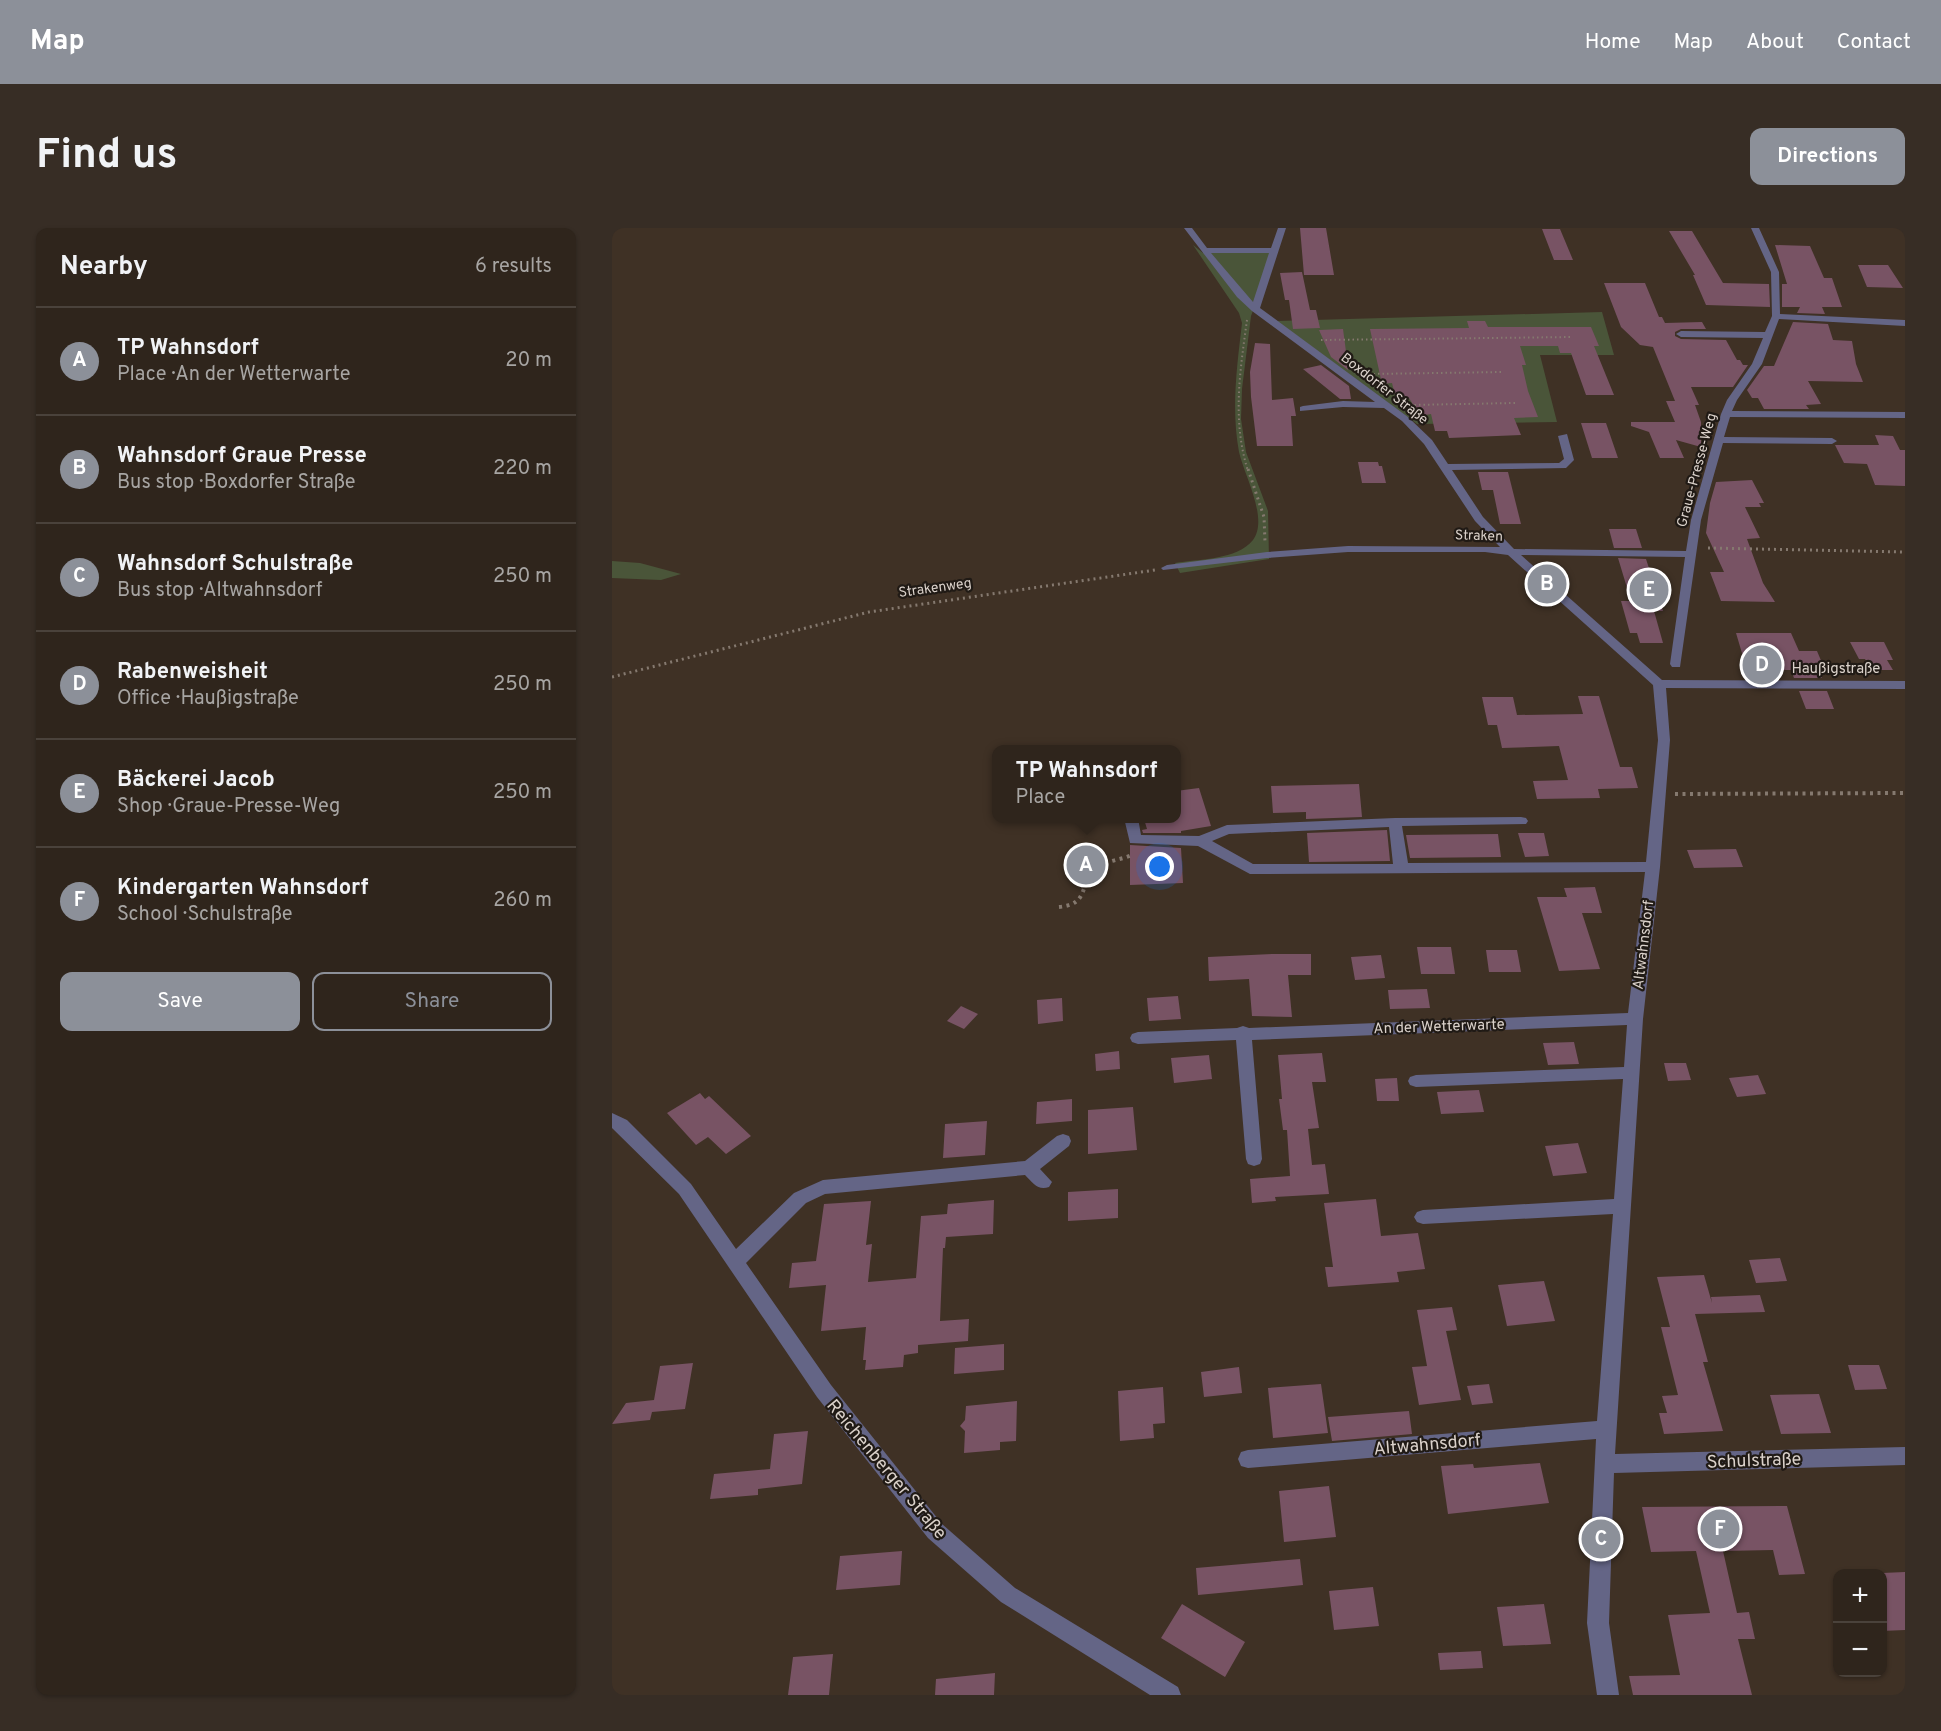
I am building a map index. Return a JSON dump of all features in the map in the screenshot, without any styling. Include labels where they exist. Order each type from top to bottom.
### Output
[{"type":"street","name":"Boxdorfer Straße","points":[[1188,228],[1240,295],[1255,309],[1386,405],[1428,442],[1479,519],[1511,552],[1659,684]]},
{"type":"street","points":[[1255,309],[1282,228]]},
{"type":"street","name":"Graue-Presse-Weg","points":[[1676,664],[1695,520],[1726,414],[1732,399],[1757,364],[1776,316],[1775,272],[1755,228]]},
{"type":"street","points":[[1206,250],[1274,251]]},
{"type":"street","points":[[1776,316],[1905,323]]},
{"type":"street","points":[[1681,334],[1768,335]]},
{"type":"street","points":[[1303,409],[1343,404],[1386,405]]},
{"type":"street","points":[[1726,414],[1905,415]]},
{"type":"street","points":[[1445,467],[1562,466],[1569,460],[1563,436]]},
{"type":"street","points":[[1719,440],[1832,441]]},
{"type":"street","name":"Straken","points":[[1267,555],[1348,549],[1485,549],[1511,552],[1691,551]]},
{"type":"street","points":[[1167,568],[1267,555]]},
{"type":"street","name":"Haußigstraße","points":[[1659,684],[1905,684]]},
{"type":"street","name":"Altwahnsdorf","points":[[1608,1695],[1598,1623],[1604,1464],[1630,1073],[1653,867],[1664,740],[1659,684]]},
{"type":"street","points":[[1132,823],[1135,840],[1201,841],[1227,830],[1395,822],[1521,820]]},
{"type":"street","points":[[1395,822],[1401,867]]},
{"type":"street","points":[[1201,841],[1250,869],[1653,867]]},
{"type":"street","name":"An der Wetterwarte","points":[[1138,1038],[1243,1032],[1635,1019]]},
{"type":"street","points":[[1243,1032],[1254,1159]]},
{"type":"street","points":[[1416,1081],[1630,1073]]},
{"type":"street","name":"Reichenberger Straße","points":[[612,1120],[621,1125],[685,1189],[824,1391],[935,1531],[1008,1595],[1170,1695]]},
{"type":"street","points":[[734,1263],[800,1198],[823,1187],[1029,1168],[1063,1141]]},
{"type":"street","points":[[1029,1168],[1043,1182]]},
{"type":"street","points":[[1423,1217],[1620,1206]]},
{"type":"street","name":"Altwahnsdorf","points":[[1248,1459],[1606,1429]]},
{"type":"street","name":"Schulstraße","points":[[1604,1464],[1905,1456]]},
{"type":"path","points":[[1255,309],[1248,312],[1239,381],[1238,427],[1243,455],[1264,517],[1267,555]]},
{"type":"path","points":[[1299,340],[1572,337]]},
{"type":"path","points":[[1344,375],[1503,372]]},
{"type":"path","points":[[1386,405],[1515,404]]},
{"type":"path","points":[[1691,551],[1905,552]]},
{"type":"path","name":"Strakenweg","points":[[612,677],[833,620],[903,606],[1036,589],[1167,568]]},
{"type":"path","points":[[1659,793],[1905,794]]},
{"type":"path","points":[[1059,907],[1075,905],[1081,899],[1089,876],[1105,863],[1132,855],[1135,840]]},
{"type":"green space","points":[[1193,245],[1203,253],[1274,253],[1251,316],[1242,389],[1241,419],[1246,452],[1268,511],[1269,559],[1180,573],[1175,563],[1217,558],[1246,547],[1253,540],[1258,521],[1254,497],[1239,452],[1235,420],[1242,323],[1239,313]]},
{"type":"green space","points":[[1602,312],[1614,355],[1540,355],[1557,422],[1417,424],[1277,321]]},
{"type":"green space","points":[[612,561],[640,563],[681,574],[661,580],[612,578]]},
{"type":"building","points":[[1300,228],[1326,228],[1334,275],[1304,275]]},
{"type":"building","points":[[1542,229],[1560,229],[1573,260],[1554,260]]},
{"type":"building","points":[[1669,231],[1692,231],[1723,283],[1769,284],[1770,307],[1706,305],[1693,275],[1695,275]]},
{"type":"building","points":[[1775,245],[1810,246],[1824,278],[1832,278],[1842,307],[1822,307],[1825,314],[1797,313],[1800,307],[1782,307],[1782,284],[1787,284]]},
{"type":"building","points":[[1858,265],[1888,265],[1903,288],[1867,287]]},
{"type":"building","points":[[1302,272],[1310,310],[1316,310],[1320,328],[1293,329],[1289,300],[1285,300],[1280,273]]},
{"type":"building","points":[[1604,283],[1645,283],[1659,317],[1662,317],[1665,323],[1702,322],[1706,329],[1681,329],[1675,332],[1675,336],[1681,339],[1726,340],[1737,360],[1740,360],[1743,365],[1748,365],[1733,387],[1691,387],[1699,405],[1695,405],[1701,422],[1701,447],[1676,440],[1684,458],[1660,458],[1649,432],[1631,426],[1631,422],[1675,422],[1666,401],[1675,401],[1653,347],[1640,345],[1621,327]]},
{"type":"building","points":[[1467,321],[1485,321],[1488,327],[1591,327],[1599,346],[1594,346],[1614,395],[1586,395],[1571,353],[1560,353],[1558,346],[1520,346],[1526,365],[1522,365],[1528,391],[1538,417],[1514,418],[1521,435],[1449,438],[1447,431],[1435,431],[1431,414],[1420,416],[1409,398],[1396,399],[1392,383],[1382,384],[1370,329],[1469,328]]},
{"type":"building","points":[[1793,322],[1828,324],[1833,340],[1852,341],[1856,364],[1863,382],[1808,381],[1821,404],[1806,405],[1809,409],[1764,409],[1758,398],[1752,398],[1747,390],[1764,366],[1774,366]]},
{"type":"building","points":[[1343,329],[1348,370],[1331,357],[1319,330]]},
{"type":"building","points":[[1255,343],[1270,344],[1272,400],[1293,398],[1296,416],[1291,416],[1293,446],[1257,446],[1250,372]]},
{"type":"building","points":[[1321,365],[1349,386],[1351,399],[1340,399],[1303,369]]},
{"type":"building","points":[[1581,423],[1606,423],[1618,458],[1592,458]]},
{"type":"building","points":[[1875,435],[1893,436],[1900,450],[1905,450],[1905,486],[1875,485],[1867,464],[1844,463],[1835,445],[1879,445]]},
{"type":"building","points":[[1358,462],[1378,462],[1379,466],[1382,466],[1386,483],[1362,483]]},
{"type":"building","points":[[1478,472],[1508,472],[1521,524],[1500,524],[1493,490],[1482,490]]},
{"type":"building","points":[[1752,480],[1764,503],[1759,503],[1761,507],[1745,507],[1760,538],[1747,539],[1763,583],[1775,602],[1721,601],[1710,572],[1724,572],[1706,533],[1710,503],[1716,482]]},
{"type":"building","points":[[1609,529],[1636,529],[1642,548],[1614,548]]},
{"type":"building","points":[[1618,558],[1646,559],[1663,611],[1654,611],[1663,643],[1640,643],[1637,633],[1630,633],[1621,601],[1631,601]]},
{"type":"building","points":[[1736,633],[1791,633],[1799,651],[1817,651],[1825,670],[1818,670],[1822,678],[1794,678],[1791,670],[1747,670]]},
{"type":"building","points":[[1850,642],[1884,642],[1893,660],[1887,660],[1893,670],[1871,670],[1865,659],[1859,659]]},
{"type":"building","points":[[1799,691],[1827,691],[1834,709],[1806,709]]},
{"type":"building","points":[[1578,696],[1599,696],[1620,767],[1632,767],[1638,788],[1598,789],[1600,798],[1537,799],[1533,781],[1568,780],[1559,746],[1502,748],[1497,725],[1488,725],[1482,697],[1513,697],[1517,715],[1583,714]]},
{"type":"building","points":[[1359,784],[1362,817],[1306,819],[1306,812],[1273,813],[1271,786]]},
{"type":"building","points":[[1199,788],[1211,826],[1181,831],[1181,833],[1143,833],[1142,830],[1147,829],[1145,823],[1181,823],[1181,790]]},
{"type":"building","points":[[1387,830],[1390,861],[1309,862],[1307,833]]},
{"type":"building","points":[[1518,833],[1544,833],[1549,856],[1525,857]]},
{"type":"building","points":[[1498,834],[1501,857],[1410,858],[1406,835]]},
{"type":"building","points":[[1130,845],[1181,848],[1183,883],[1130,885]]},
{"type":"building","points":[[1736,849],[1743,867],[1694,868],[1687,850]]},
{"type":"building","points":[[1595,887],[1602,913],[1582,913],[1600,969],[1559,971],[1537,897],[1567,897],[1564,888]]},
{"type":"building","points":[[1417,947],[1451,947],[1455,974],[1421,974]]},
{"type":"building","points":[[1486,950],[1517,950],[1521,972],[1489,972]]},
{"type":"building","points":[[1311,954],[1311,975],[1288,975],[1292,1017],[1252,1016],[1249,979],[1209,981],[1208,957]]},
{"type":"building","points":[[1381,955],[1385,978],[1355,980],[1351,957]]},
{"type":"building","points":[[1427,989],[1430,1008],[1390,1009],[1388,990]]},
{"type":"building","points":[[1178,996],[1181,1019],[1149,1021],[1147,998]]},
{"type":"building","points":[[1062,998],[1063,1021],[1038,1024],[1037,1000]]},
{"type":"building","points":[[961,1006],[978,1014],[964,1029],[947,1021]]},
{"type":"building","points":[[1574,1042],[1579,1064],[1548,1065],[1543,1043]]},
{"type":"building","points":[[1119,1051],[1120,1069],[1096,1071],[1095,1054]]},
{"type":"building","points":[[1322,1053],[1326,1082],[1312,1082],[1319,1128],[1308,1129],[1312,1165],[1325,1164],[1329,1194],[1275,1197],[1276,1201],[1252,1203],[1250,1179],[1290,1176],[1287,1130],[1283,1130],[1279,1099],[1282,1099],[1278,1055]]},
{"type":"building","points":[[1209,1055],[1212,1079],[1174,1083],[1171,1058]]},
{"type":"building","points":[[1664,1063],[1686,1063],[1691,1080],[1668,1081]]},
{"type":"building","points":[[1758,1075],[1766,1094],[1737,1097],[1729,1078]]},
{"type":"building","points":[[1397,1078],[1399,1101],[1377,1101],[1375,1079]]},
{"type":"building","points":[[1479,1090],[1484,1112],[1441,1114],[1437,1092]]},
{"type":"building","points":[[700,1093],[705,1099],[709,1096],[751,1136],[726,1154],[708,1137],[696,1145],[667,1113]]},
{"type":"building","points":[[1072,1099],[1072,1121],[1036,1124],[1037,1102]]},
{"type":"building","points":[[1133,1107],[1137,1150],[1088,1154],[1088,1110]]},
{"type":"building","points":[[987,1121],[985,1155],[943,1158],[945,1124]]},
{"type":"building","points":[[1578,1143],[1587,1173],[1553,1176],[1545,1146]]},
{"type":"building","points":[[1118,1189],[1118,1218],[1068,1221],[1068,1192]]},
{"type":"building","points":[[1376,1199],[1381,1236],[1418,1233],[1425,1269],[1397,1272],[1399,1282],[1328,1287],[1325,1267],[1333,1267],[1324,1203]]},
{"type":"building","points":[[994,1200],[993,1234],[946,1237],[945,1248],[943,1248],[940,1321],[969,1319],[968,1341],[918,1345],[918,1353],[904,1355],[903,1367],[865,1370],[866,1360],[863,1360],[866,1327],[821,1331],[826,1285],[789,1288],[792,1263],[816,1261],[824,1204],[871,1201],[866,1245],[872,1244],[868,1282],[916,1278],[921,1216],[947,1214],[948,1204]]},
{"type":"building","points":[[1780,1258],[1787,1281],[1756,1283],[1749,1260]]},
{"type":"building","points":[[1704,1275],[1712,1303],[1711,1297],[1760,1295],[1765,1312],[1695,1314],[1708,1362],[1703,1362],[1723,1431],[1664,1434],[1659,1413],[1667,1413],[1662,1396],[1678,1395],[1661,1327],[1670,1327],[1657,1277]]},
{"type":"building","points":[[1544,1281],[1555,1321],[1507,1326],[1498,1285]]},
{"type":"building","points":[[1452,1307],[1457,1330],[1446,1331],[1461,1400],[1419,1405],[1412,1367],[1427,1366],[1417,1310]]},
{"type":"building","points":[[1004,1344],[1004,1370],[954,1374],[955,1348]]},
{"type":"building","points":[[693,1363],[685,1409],[652,1412],[650,1420],[612,1424],[626,1403],[654,1400],[660,1366]]},
{"type":"building","points":[[1848,1365],[1879,1365],[1887,1389],[1855,1390]]},
{"type":"building","points":[[1239,1367],[1242,1393],[1204,1397],[1201,1372]]},
{"type":"building","points":[[1321,1384],[1328,1433],[1273,1438],[1268,1388]]},
{"type":"building","points":[[1489,1384],[1493,1403],[1472,1405],[1467,1386]]},
{"type":"building","points":[[1163,1387],[1165,1423],[1153,1424],[1154,1438],[1120,1441],[1118,1391]]},
{"type":"building","points":[[1819,1394],[1831,1433],[1781,1434],[1770,1395]]},
{"type":"building","points":[[1017,1401],[1016,1441],[1000,1442],[1000,1450],[964,1453],[965,1431],[960,1426],[965,1420],[966,1406]]},
{"type":"building","points":[[1409,1411],[1412,1434],[1332,1441],[1328,1417]]},
{"type":"building","points":[[808,1431],[802,1484],[758,1489],[758,1495],[710,1499],[714,1474],[770,1469],[774,1434]]},
{"type":"building","points":[[1540,1463],[1549,1503],[1448,1514],[1441,1466],[1473,1464],[1474,1468]]},
{"type":"building","points":[[1329,1486],[1336,1537],[1284,1542],[1279,1491]]},
{"type":"building","points":[[1787,1506],[1805,1574],[1779,1575],[1773,1550],[1723,1551],[1737,1613],[1749,1612],[1755,1639],[1738,1639],[1752,1695],[1633,1695],[1629,1676],[1680,1675],[1668,1615],[1710,1613],[1696,1551],[1651,1552],[1642,1507]]},
{"type":"building","points":[[902,1551],[900,1585],[836,1590],[840,1556]]},
{"type":"building","points":[[1300,1559],[1303,1585],[1198,1595],[1196,1568]]},
{"type":"building","points":[[1905,1572],[1905,1630],[1887,1631],[1887,1573]]},
{"type":"building","points":[[1373,1587],[1379,1626],[1334,1630],[1329,1591]]},
{"type":"building","points":[[1182,1604],[1245,1642],[1225,1677],[1161,1638]]},
{"type":"building","points":[[1544,1604],[1551,1644],[1503,1646],[1497,1607]]},
{"type":"building","points":[[1481,1651],[1483,1668],[1440,1670],[1438,1653]]},
{"type":"building","points":[[833,1654],[829,1695],[788,1695],[793,1657]]},
{"type":"building","points":[[995,1673],[994,1695],[935,1695],[936,1679]]},
{"type":"place","name":"Wahnsdorf Graue Presse","points":[[1547,584]]},
{"type":"place","name":"Bäckerei Jacob","points":[[1649,590]]},
{"type":"place","name":"Rabenweisheit","points":[[1762,665]]},
{"type":"place","name":"TP Wahnsdorf","points":[[1086,865]]},
{"type":"place","name":"Kindergarten Wahnsdorf","points":[[1720,1529]]},
{"type":"place","name":"Wahnsdorf Schulstraße","points":[[1601,1539]]}]
